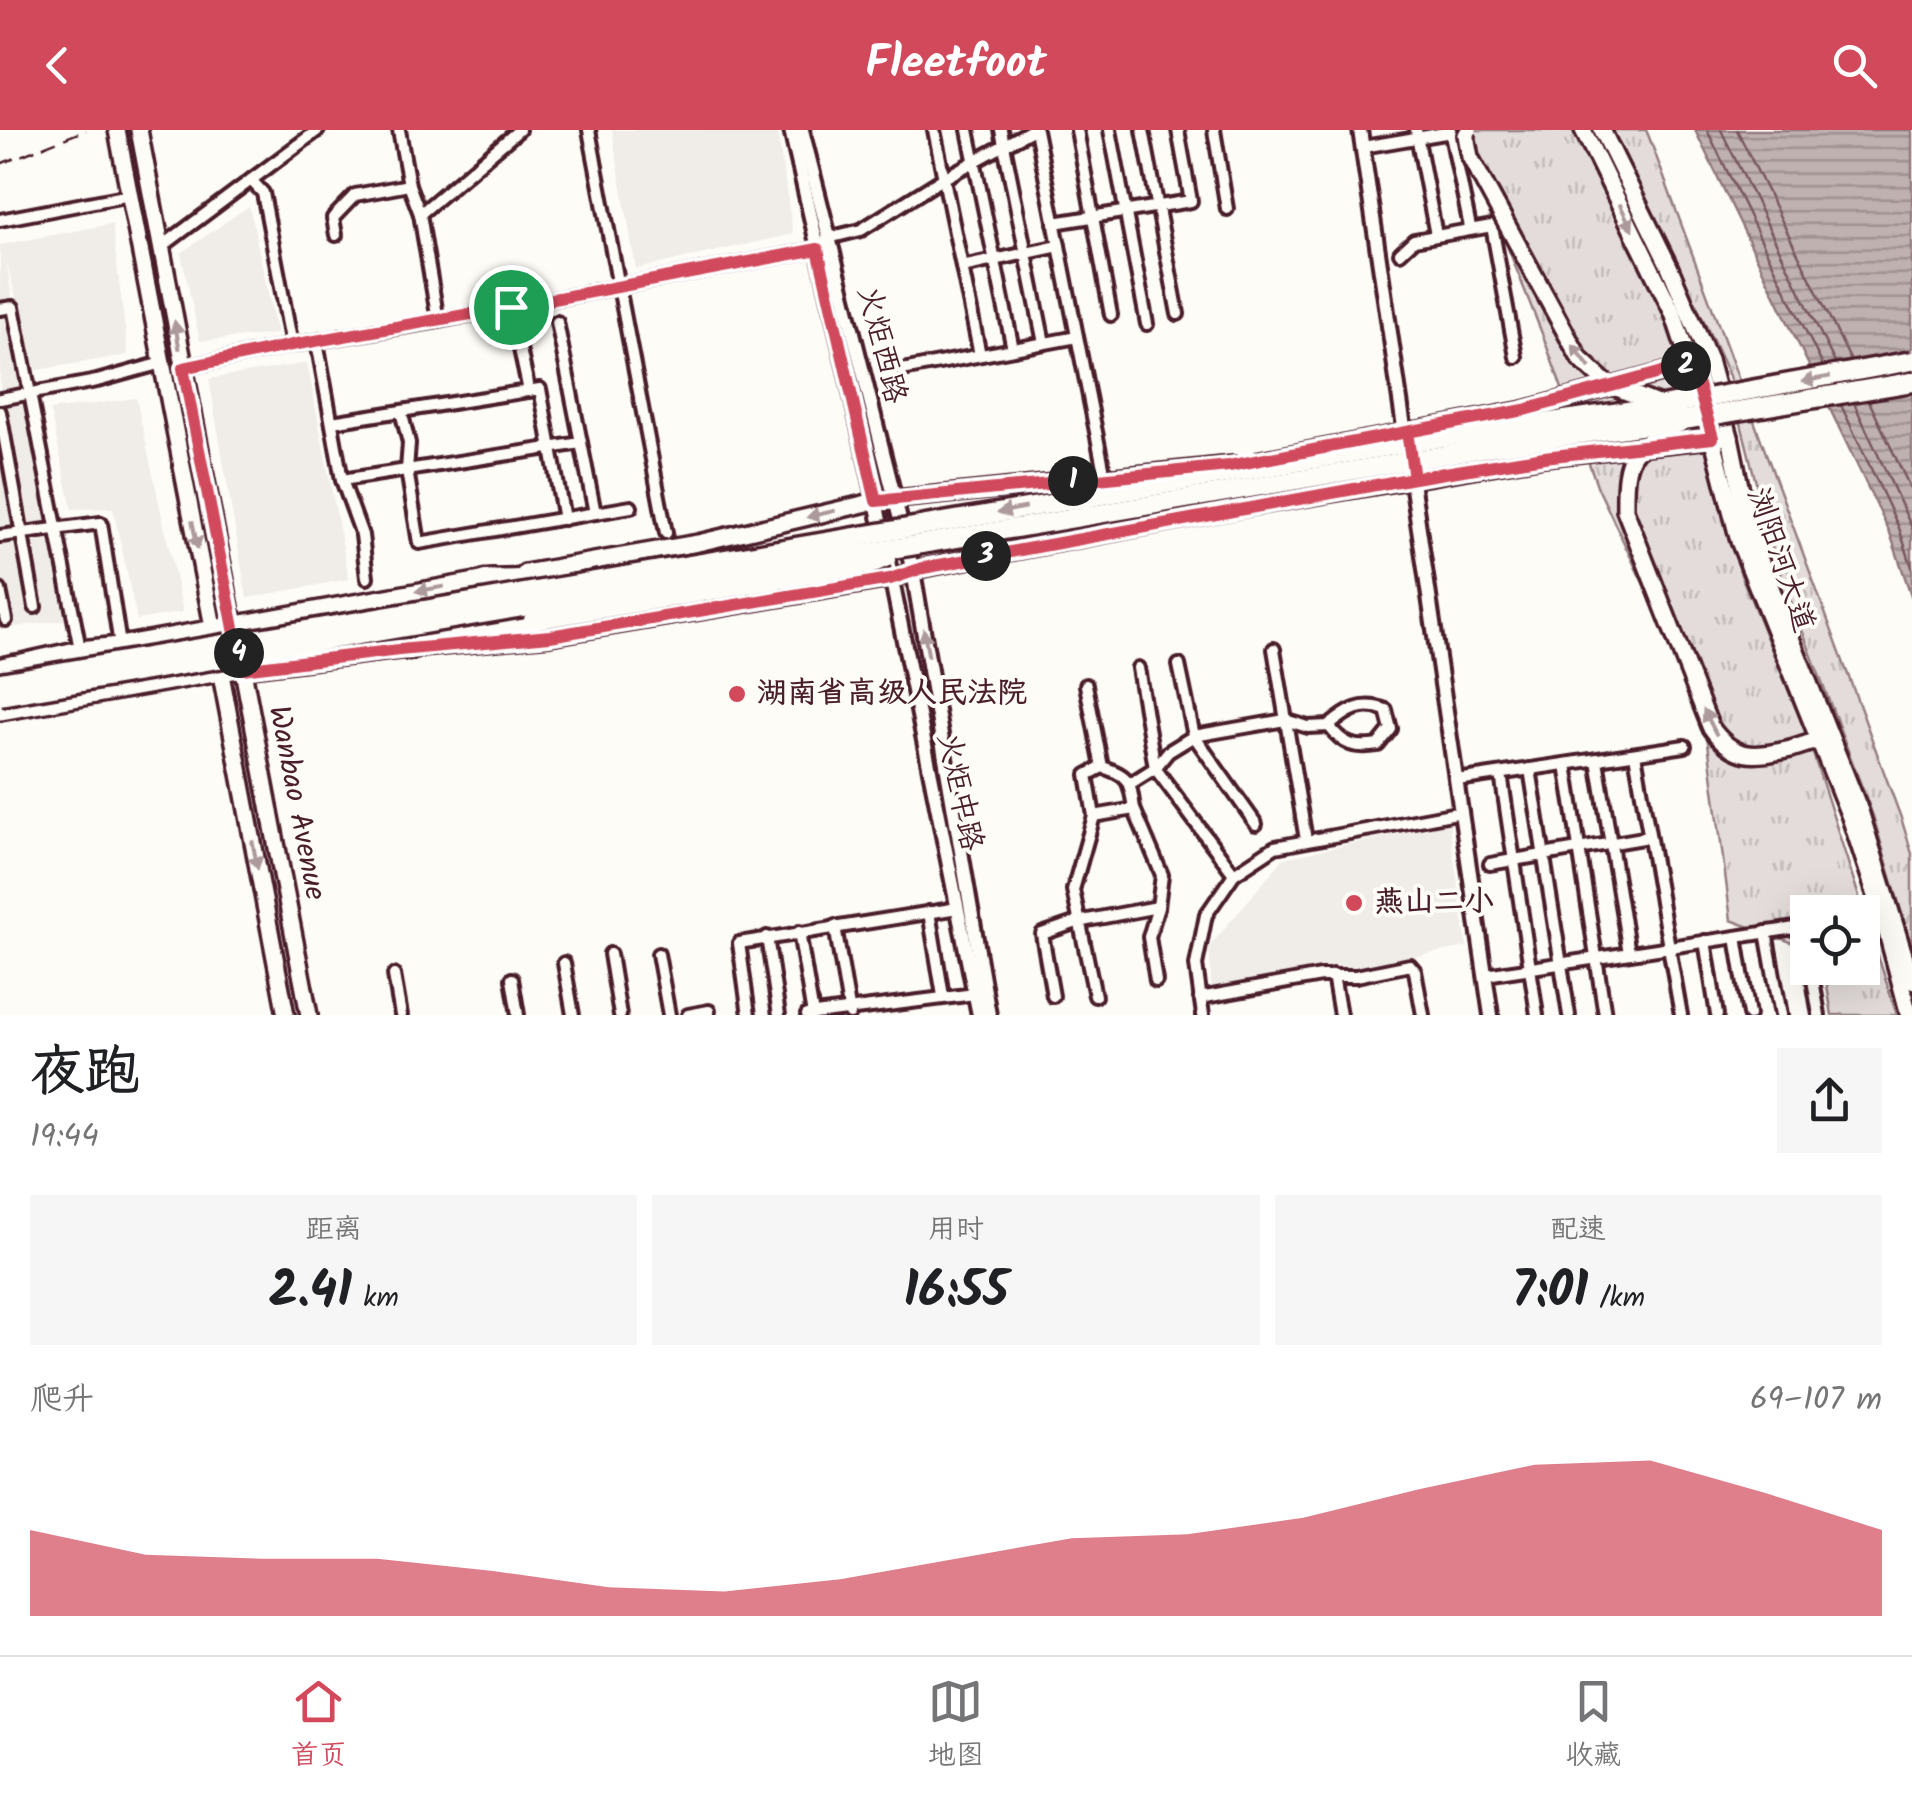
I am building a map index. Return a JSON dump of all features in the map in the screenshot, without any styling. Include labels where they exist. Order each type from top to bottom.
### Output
[{"type":"highway","points":[[0,682],[1912,361]]},
{"type":"highway","points":[[0,696],[1497,446],[1912,382]]},
{"type":"highway","points":[[485,580],[552,578],[848,529],[901,529]]},
{"type":"highway","points":[[410,650],[436,638],[869,565],[910,546]]},
{"type":"main road","name":"Wanbao Avenue","points":[[117,130],[286,1015]]},
{"type":"main road","name":"Wanbao Avenue","points":[[139,130],[309,1015]]},
{"type":"main road","points":[[1469,130],[1466,135],[1470,158],[1580,359],[1607,384],[1662,406]]},
{"type":"main road","name":"浏阳河大道","points":[[1583,130],[1700,362]]},
{"type":"main road","name":"浏阳河大道","points":[[1602,130],[1669,266],[1750,535],[1884,882],[1912,981]]},
{"type":"main road","points":[[4,666],[80,649],[698,543],[876,501],[1229,466],[1524,410],[1700,362]]},
{"type":"main road","points":[[1690,419],[1641,442],[1625,475],[1625,510],[1710,726],[1731,750],[1744,754],[1762,755],[1826,738]]},
{"type":"main road","points":[[0,712],[242,669],[550,636],[890,579],[913,571],[1414,478],[1544,457],[1722,438]]},
{"type":"main road","name":"浏阳河大道","points":[[1826,738],[1882,914],[1908,1015]]},
{"type":"street","points":[[160,248],[318,130]]},
{"type":"street","points":[[399,130],[409,185],[420,214],[438,322]]},
{"type":"street","points":[[420,214],[519,130]]},
{"type":"street","points":[[589,130],[666,534]]},
{"type":"street","name":"火炬西路","points":[[791,130],[913,571],[989,1015]]},
{"type":"street","name":"火炬西路","points":[[802,130],[890,579]]},
{"type":"street","points":[[934,130],[980,354]]},
{"type":"street","points":[[968,130],[1013,349]]},
{"type":"street","points":[[1001,130],[1044,343]]},
{"type":"street","points":[[183,368],[618,288],[823,244],[861,230],[944,178],[1034,130],[1103,467]]},
{"type":"street","points":[[1077,130],[1111,315]]},
{"type":"street","points":[[1110,130],[1147,324]]},
{"type":"street","points":[[1144,130],[1178,314]]},
{"type":"street","points":[[1054,223],[1192,201],[1178,131],[1186,130]]},
{"type":"street","points":[[1214,130],[1228,209]]},
{"type":"street","points":[[1360,130],[1492,1015]]},
{"type":"street","points":[[1363,147],[1416,134],[1450,131],[1470,228]]},
{"type":"street","points":[[1416,134],[1436,235]]},
{"type":"street","points":[[251,180],[264,193],[292,345]]},
{"type":"street","points":[[336,235],[334,218],[355,195],[409,185]]},
{"type":"street","points":[[0,220],[130,195]]},
{"type":"street","points":[[1400,253],[1414,240],[1492,226],[1516,356]]},
{"type":"street","points":[[962,267],[1059,246]]},
{"type":"street","points":[[0,309],[13,306],[80,649]]},
{"type":"street","points":[[511,307],[528,391]]},
{"type":"street","points":[[557,322],[594,513]]},
{"type":"street","points":[[902,370],[1077,338]]},
{"type":"street","points":[[317,342],[342,480],[362,536],[367,578]]},
{"type":"street","points":[[0,400],[97,382],[162,363]]},
{"type":"street","points":[[332,422],[540,389],[564,518]]},
{"type":"street","points":[[401,411],[409,443],[407,470],[418,544],[631,507]]},
{"type":"street","points":[[0,412],[35,607]]},
{"type":"street","points":[[342,480],[581,443]]},
{"type":"street","points":[[0,536],[102,523],[120,645]]},
{"type":"street","name":"火炬中路","points":[[890,579],[979,1015]]},
{"type":"street","points":[[0,590],[6,620]]},
{"type":"street","points":[[1274,648],[1306,840]]},
{"type":"street","points":[[1179,665],[1194,736],[1256,824]]},
{"type":"street","points":[[1138,668],[1155,768],[1234,874]]},
{"type":"street","points":[[1086,685],[1102,767]]},
{"type":"street","points":[[1130,784],[1194,736],[1285,720],[1330,726],[1347,710],[1370,704],[1386,710],[1391,729],[1378,746],[1361,748],[1341,742],[1330,726]]},
{"type":"street","points":[[1457,780],[1685,746]]},
{"type":"street","points":[[1635,754],[1681,1015]]},
{"type":"street","points":[[1597,760],[1629,953]]},
{"type":"street","points":[[1566,764],[1605,1015]]},
{"type":"street","points":[[1095,996],[1073,890],[1094,816],[1086,776],[1102,767],[1118,772],[1130,784],[1134,809],[1162,875],[1149,937],[1156,981]]},
{"type":"street","points":[[1530,770],[1569,1015]]},
{"type":"street","points":[[1501,774],[1537,1015]]},
{"type":"street","points":[[1094,816],[1134,809]]},
{"type":"street","points":[[1203,1015],[1196,965],[1206,915],[1234,874],[1275,847],[1462,812]]},
{"type":"street","points":[[1490,864],[1650,837]]},
{"type":"street","points":[[749,1015],[739,943],[958,908]]},
{"type":"street","points":[[1053,996],[1042,934],[1077,922],[1158,908]]},
{"type":"street","points":[[929,912],[942,996]]},
{"type":"street","points":[[835,926],[850,1012]]},
{"type":"street","points":[[1486,974],[1790,928]]},
{"type":"street","points":[[800,932],[811,1015],[975,994]]},
{"type":"street","points":[[1766,932],[1781,1015]]},
{"type":"street","points":[[767,937],[779,1015]]},
{"type":"street","points":[[1736,937],[1749,1015]]},
{"type":"street","points":[[1705,941],[1717,1015]]},
{"type":"street","points":[[610,954],[620,1015]]},
{"type":"street","points":[[658,954],[669,1015]]},
{"type":"street","points":[[564,963],[573,1015]]},
{"type":"street","points":[[1200,998],[1410,965],[1415,971],[1423,1015]]},
{"type":"street","points":[[394,975],[401,1015]]},
{"type":"street","points":[[1333,975],[1340,1015]]},
{"type":"street","points":[[512,979],[518,1015]]},
{"type":"street","points":[[1814,985],[1819,1015]]},
{"type":"street","points":[[688,1015],[709,1011]]},
{"type":"shaded area","points":[[612,130],[777,130],[793,234],[636,269]]},
{"type":"shaded area","points":[[249,206],[277,334],[200,341],[181,253]]},
{"type":"shaded area","points":[[112,224],[128,355],[36,370],[6,261],[66,620],[0,629],[0,245]]},
{"type":"shaded area","points":[[307,363],[349,579],[247,598],[209,379]]},
{"type":"shaded area","points":[[136,398],[183,612],[137,620],[113,508],[72,509],[50,410]]},
{"type":"shaded area","name":"燕山二小","points":[[1449,823],[1467,947],[1212,992],[1209,947],[1284,858]]},
{"type":"green space","points":[[1461,130],[1577,130],[1673,313],[1741,575],[1808,738],[1858,895],[1790,895],[1790,942],[1731,920],[1704,712],[1598,488]]},
{"type":"green space","points":[[1611,130],[1646,130],[1649,137],[1901,818],[1912,854],[1912,948],[1873,816],[1776,562],[1729,376]]},
{"type":"green space","points":[[1880,962],[1897,1015],[1832,1015],[1827,985],[1880,985]]},
{"type":"water","points":[[1695,130],[1912,130],[1912,598],[1890,533]]},
{"type":"railway","points":[[0,164],[86,130]]},
{"type":"place","name":"湖南省高级人民法院","points":[[737,694]]},
{"type":"place","name":"燕山二小","points":[[1354,903]]},
{"type":"route","points":[[511,307],[183,368],[242,669],[550,636],[890,579],[923,568],[1414,478],[1407,432],[1524,410],[1692,364],[1713,438],[1544,457],[1414,478],[1407,432],[1229,466],[876,501],[818,249],[511,307]]}]
